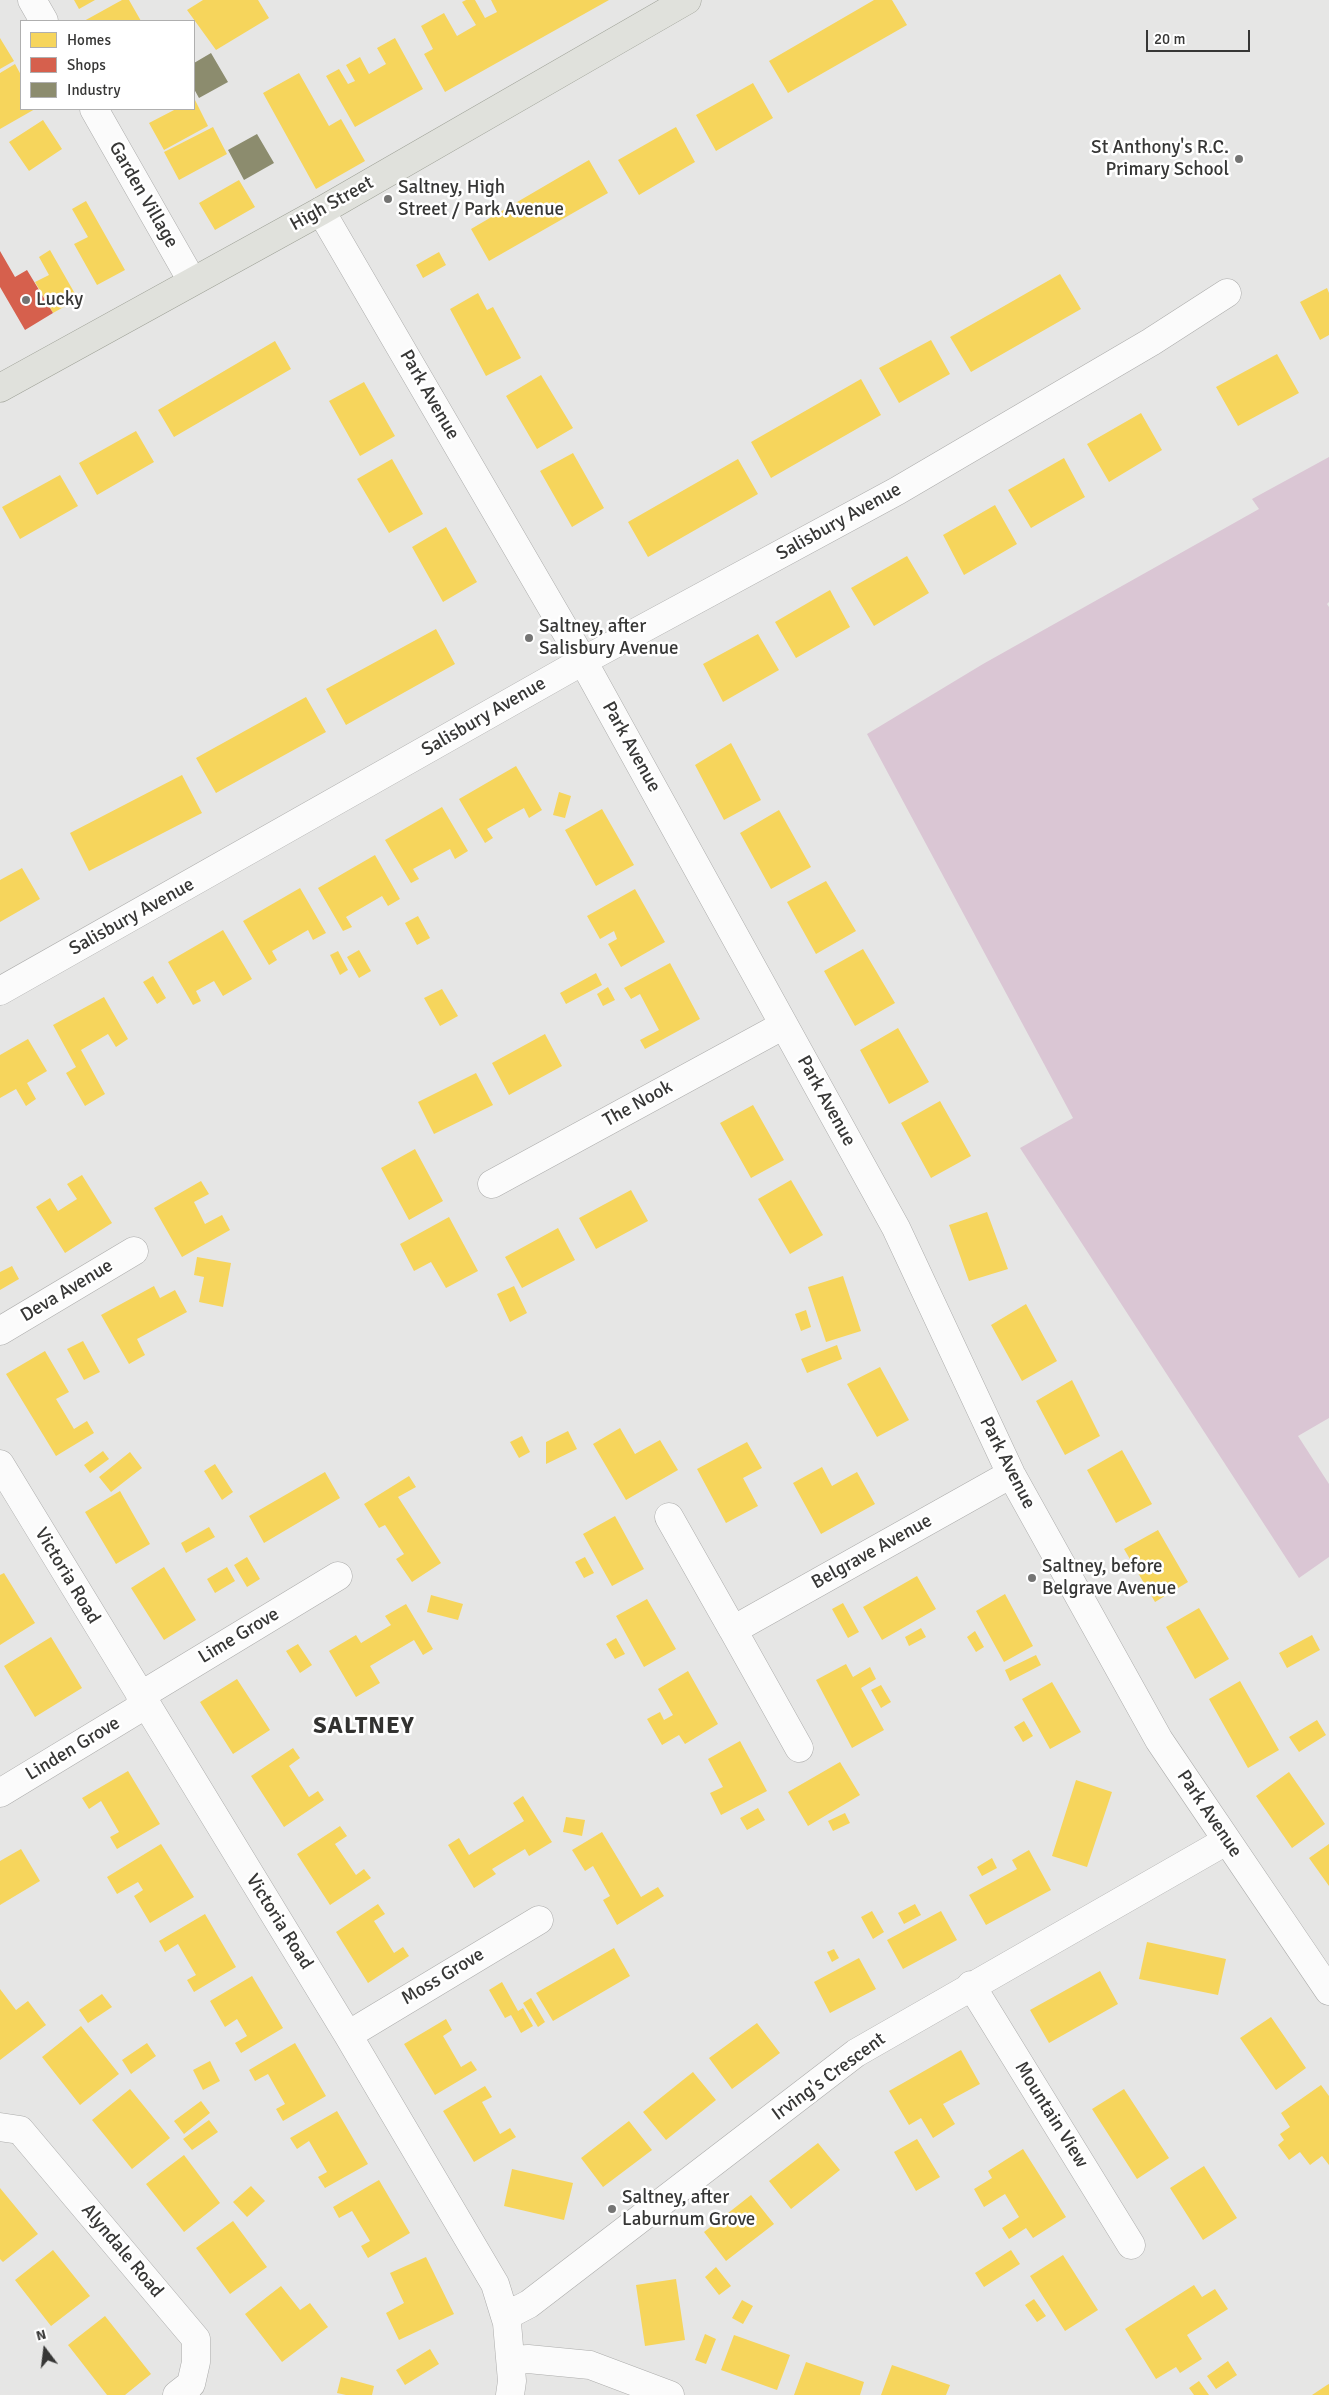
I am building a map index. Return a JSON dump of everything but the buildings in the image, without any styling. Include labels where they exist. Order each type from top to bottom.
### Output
[{"type":"main road","name":"High Street","points":[[0,388],[321,211],[687,0]]},
{"type":"street","points":[[32,0],[43,20]]},
{"type":"street","name":"Garden Village","points":[[95,110],[192,281]]},
{"type":"street","name":"Park Avenue","points":[[321,211],[583,661],[896,1228],[1011,1474],[1159,1740],[1329,1991]]},
{"type":"street","name":"Salisbury Avenue","points":[[0,991],[583,661],[897,491],[1151,342],[1227,292]]},
{"type":"street","name":"The Nook","points":[[492,1184],[784,1025]]},
{"type":"street","name":"Deva Avenue","points":[[0,1330],[134,1251]]},
{"type":"street","name":"Victoria Road","points":[[0,1464],[348,2035],[495,2284],[506,2316],[511,2360],[512,2381],[510,2395]]},
{"type":"street","name":"Belgrave Avenue","points":[[733,1630],[1011,1474]]},
{"type":"street","points":[[669,1517],[799,1748]]},
{"type":"street","name":"Lime Grove","points":[[143,1701],[338,1576]]},
{"type":"street","name":"Linden Grove","points":[[0,1793],[143,1701]]},
{"type":"street","name":"Irving's Crescent","points":[[506,2316],[528,2304],[856,2053],[971,1985],[1226,1841]]},
{"type":"street","name":"Moss Grove","points":[[348,2035],[539,1920]]},
{"type":"street","name":"Mountain View","points":[[971,1985],[1131,2246]]},
{"type":"street","name":"Alyndale Road","points":[[0,2127],[20,2130],[196,2339],[196,2362],[191,2384],[177,2395]]},
{"type":"street","points":[[511,2360],[528,2359],[590,2365],[670,2395]]},
{"type":"shaded area","points":[[1329,457],[1329,602],[1327,604],[1329,607],[1329,1418],[1298,1436],[1329,1484],[1329,1557],[1299,1578],[1020,1148],[1073,1118],[867,734],[983,664],[1259,509],[1252,499]]},
{"type":"place","name":"St Anthony's R.C. Primary School","points":[[1239,159]]},
{"type":"place","name":"Saltney, High Street / Park Avenue","points":[[388,199]]},
{"type":"place","name":"Lucky","points":[[26,300]]},
{"type":"place","name":"Saltney, after Salisbury Avenue","points":[[529,638]]},
{"type":"place","name":"Saltney, before Belgrave Avenue","points":[[1032,1578]]},
{"type":"place","name":"Saltney, after Laburnum Grove","points":[[612,2209]]},
{"type":"district","name":"SALTNEY","points":[[364,1727]]}]
